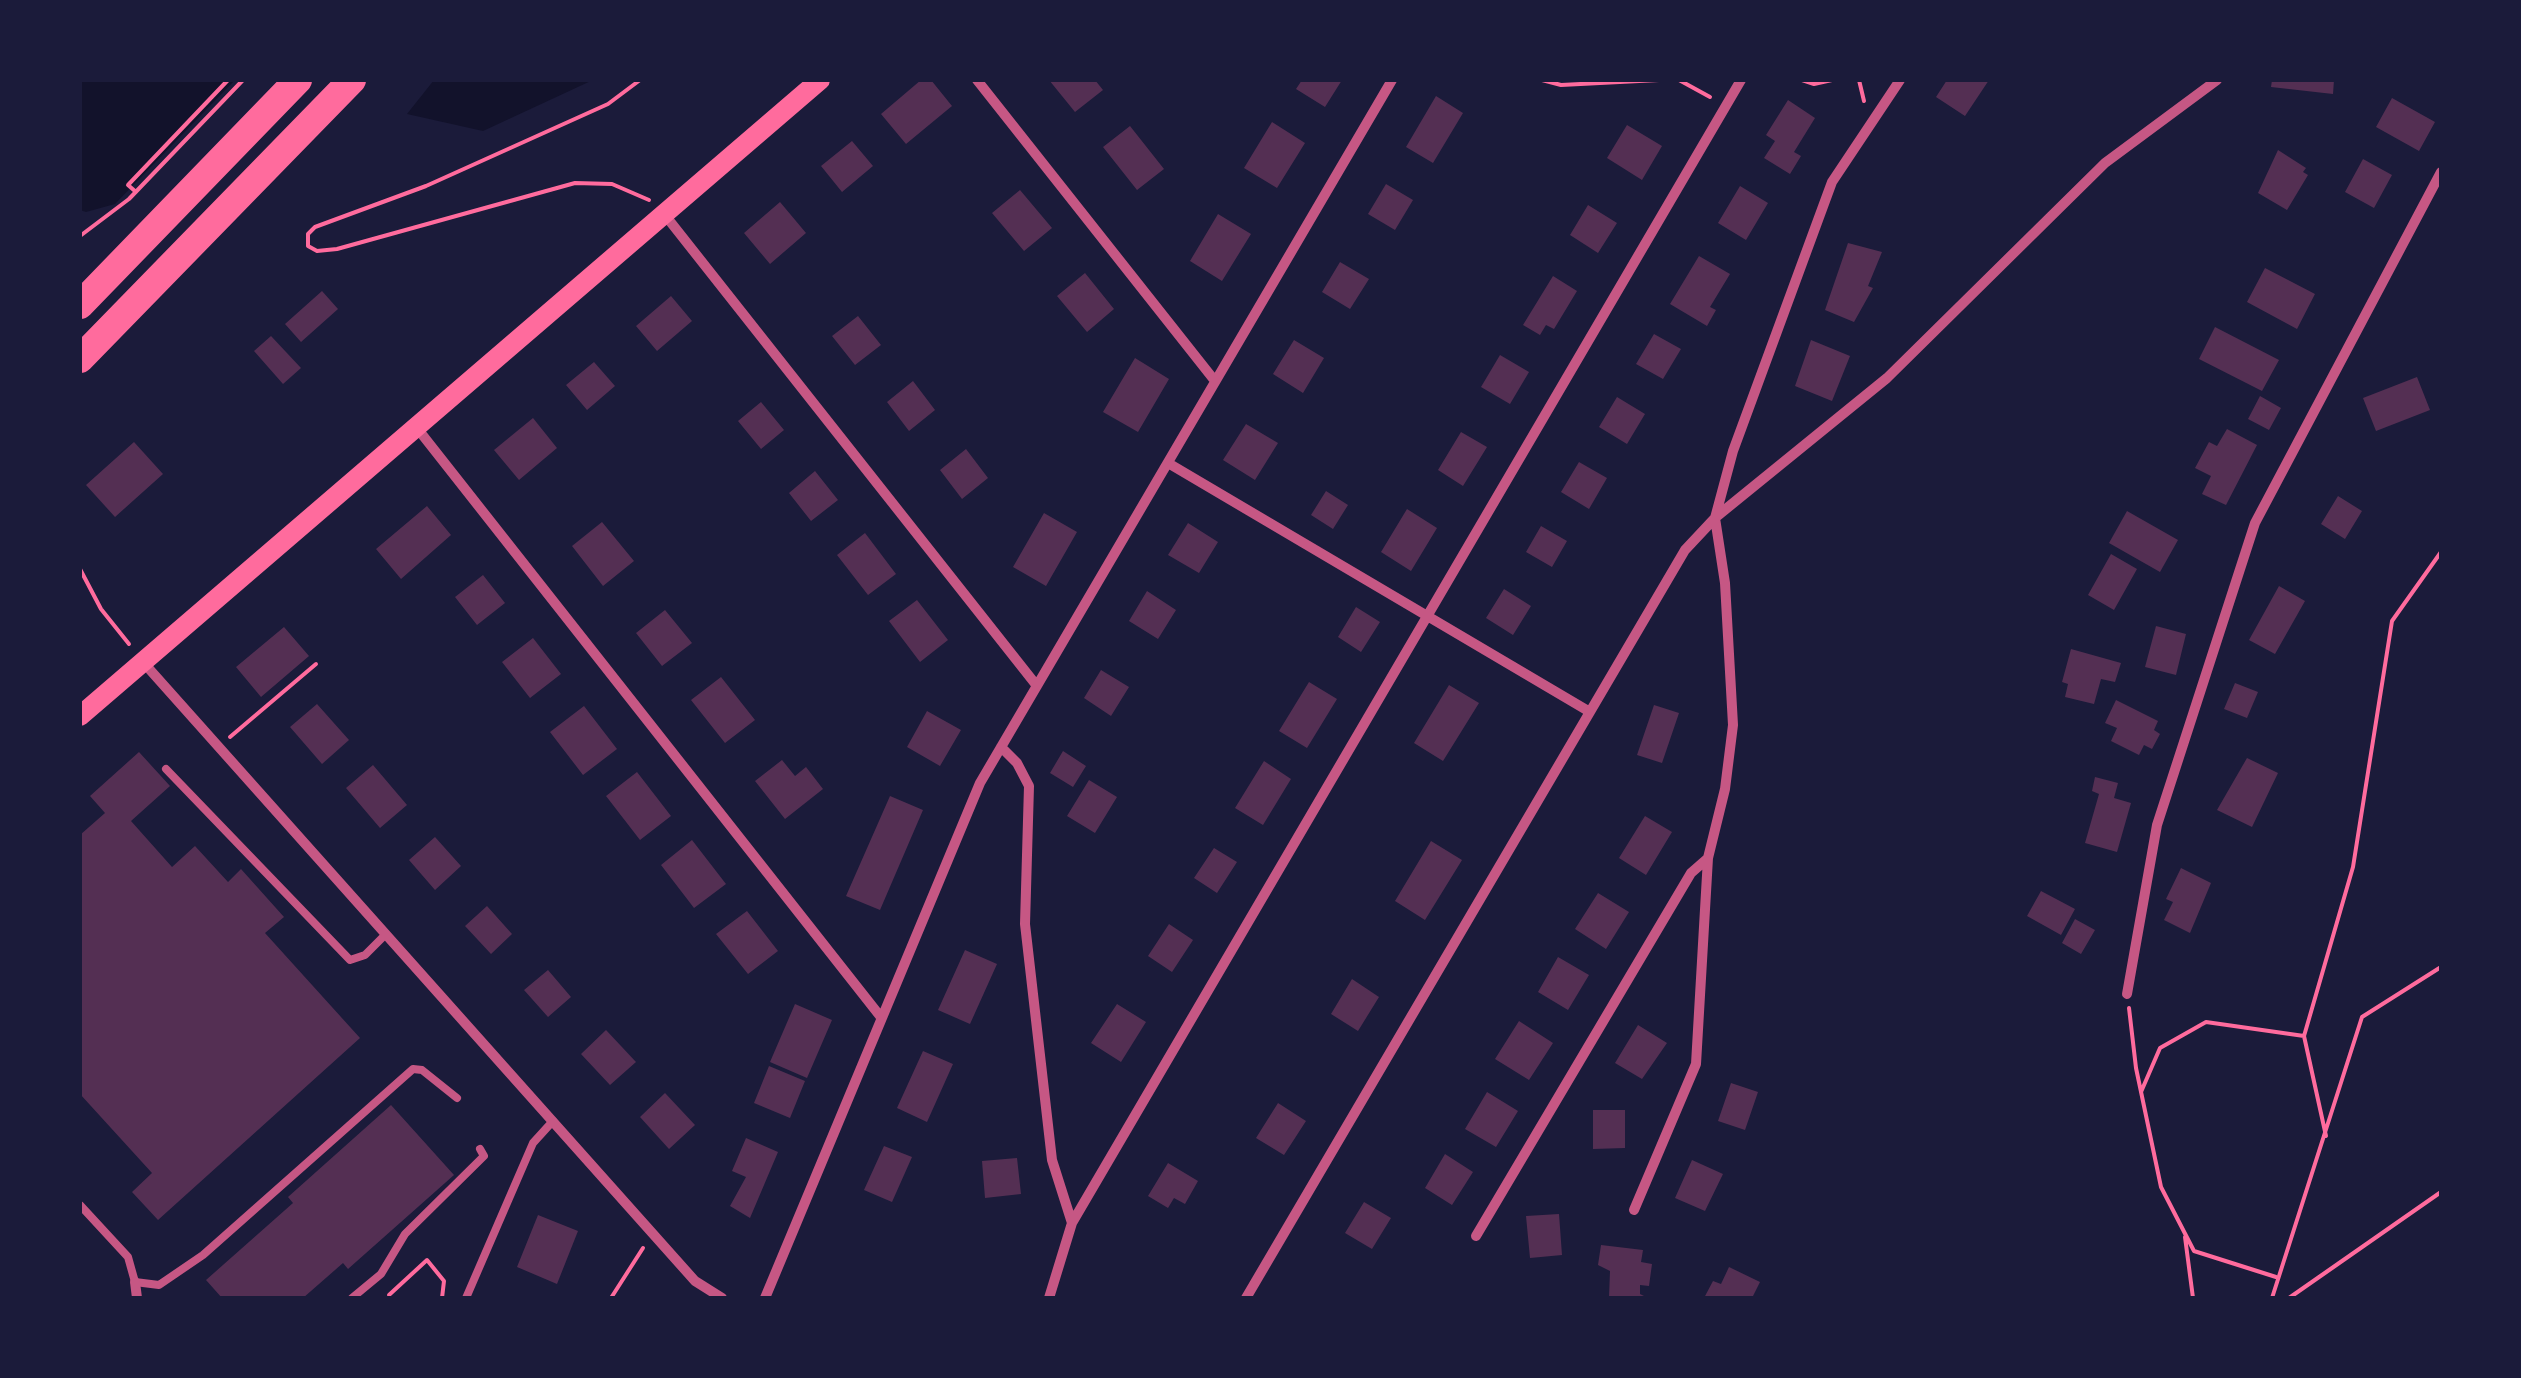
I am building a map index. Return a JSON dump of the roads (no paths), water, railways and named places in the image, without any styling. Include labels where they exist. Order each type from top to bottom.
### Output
[{"type":"highway","points":[[80,305],[298,80]]},
{"type":"highway","points":[[80,359],[352,80]]},
{"type":"main road","points":[[80,716],[136,654],[418,428],[820,80]]},
{"type":"street","points":[[977,80],[1215,382]]},
{"type":"street","points":[[765,1298],[980,783],[1392,80]]},
{"type":"street","points":[[1050,1298],[1072,1223],[1741,80]]},
{"type":"street","points":[[1634,1210],[1696,1064],[1708,858],[1725,789],[1732,724],[1725,583],[1715,518],[1733,451],[1832,182],[1900,80]]},
{"type":"street","points":[[1246,1298],[1685,550],[1715,518],[1887,378],[2106,163],[2217,80]]},
{"type":"street","points":[[2127,994],[2157,825],[2255,524],[2441,172]]},
{"type":"street","points":[[665,215],[1037,686]]},
{"type":"street","points":[[418,428],[880,1016]]},
{"type":"street","points":[[1168,463],[1590,712]]},
{"type":"street","points":[[136,654],[695,1281],[722,1298]]},
{"type":"street","points":[[1000,747],[1017,763],[1030,786],[1025,924],[1052,1160],[1072,1223]]},
{"type":"street","points":[[1476,1236],[1690,872],[1708,858]]},
{"type":"street","points":[[135,1282],[137,1298]]},
{"type":"lane","points":[[166,769],[350,960],[365,954],[386,934]]},
{"type":"lane","points":[[80,1205],[128,1257],[135,1282],[159,1285],[204,1255],[413,1069],[422,1070],[457,1098]]},
{"type":"lane","points":[[466,1298],[533,1144],[553,1121]]},
{"type":"lane","points":[[352,1298],[381,1274],[406,1234],[484,1156],[480,1150]]}]
